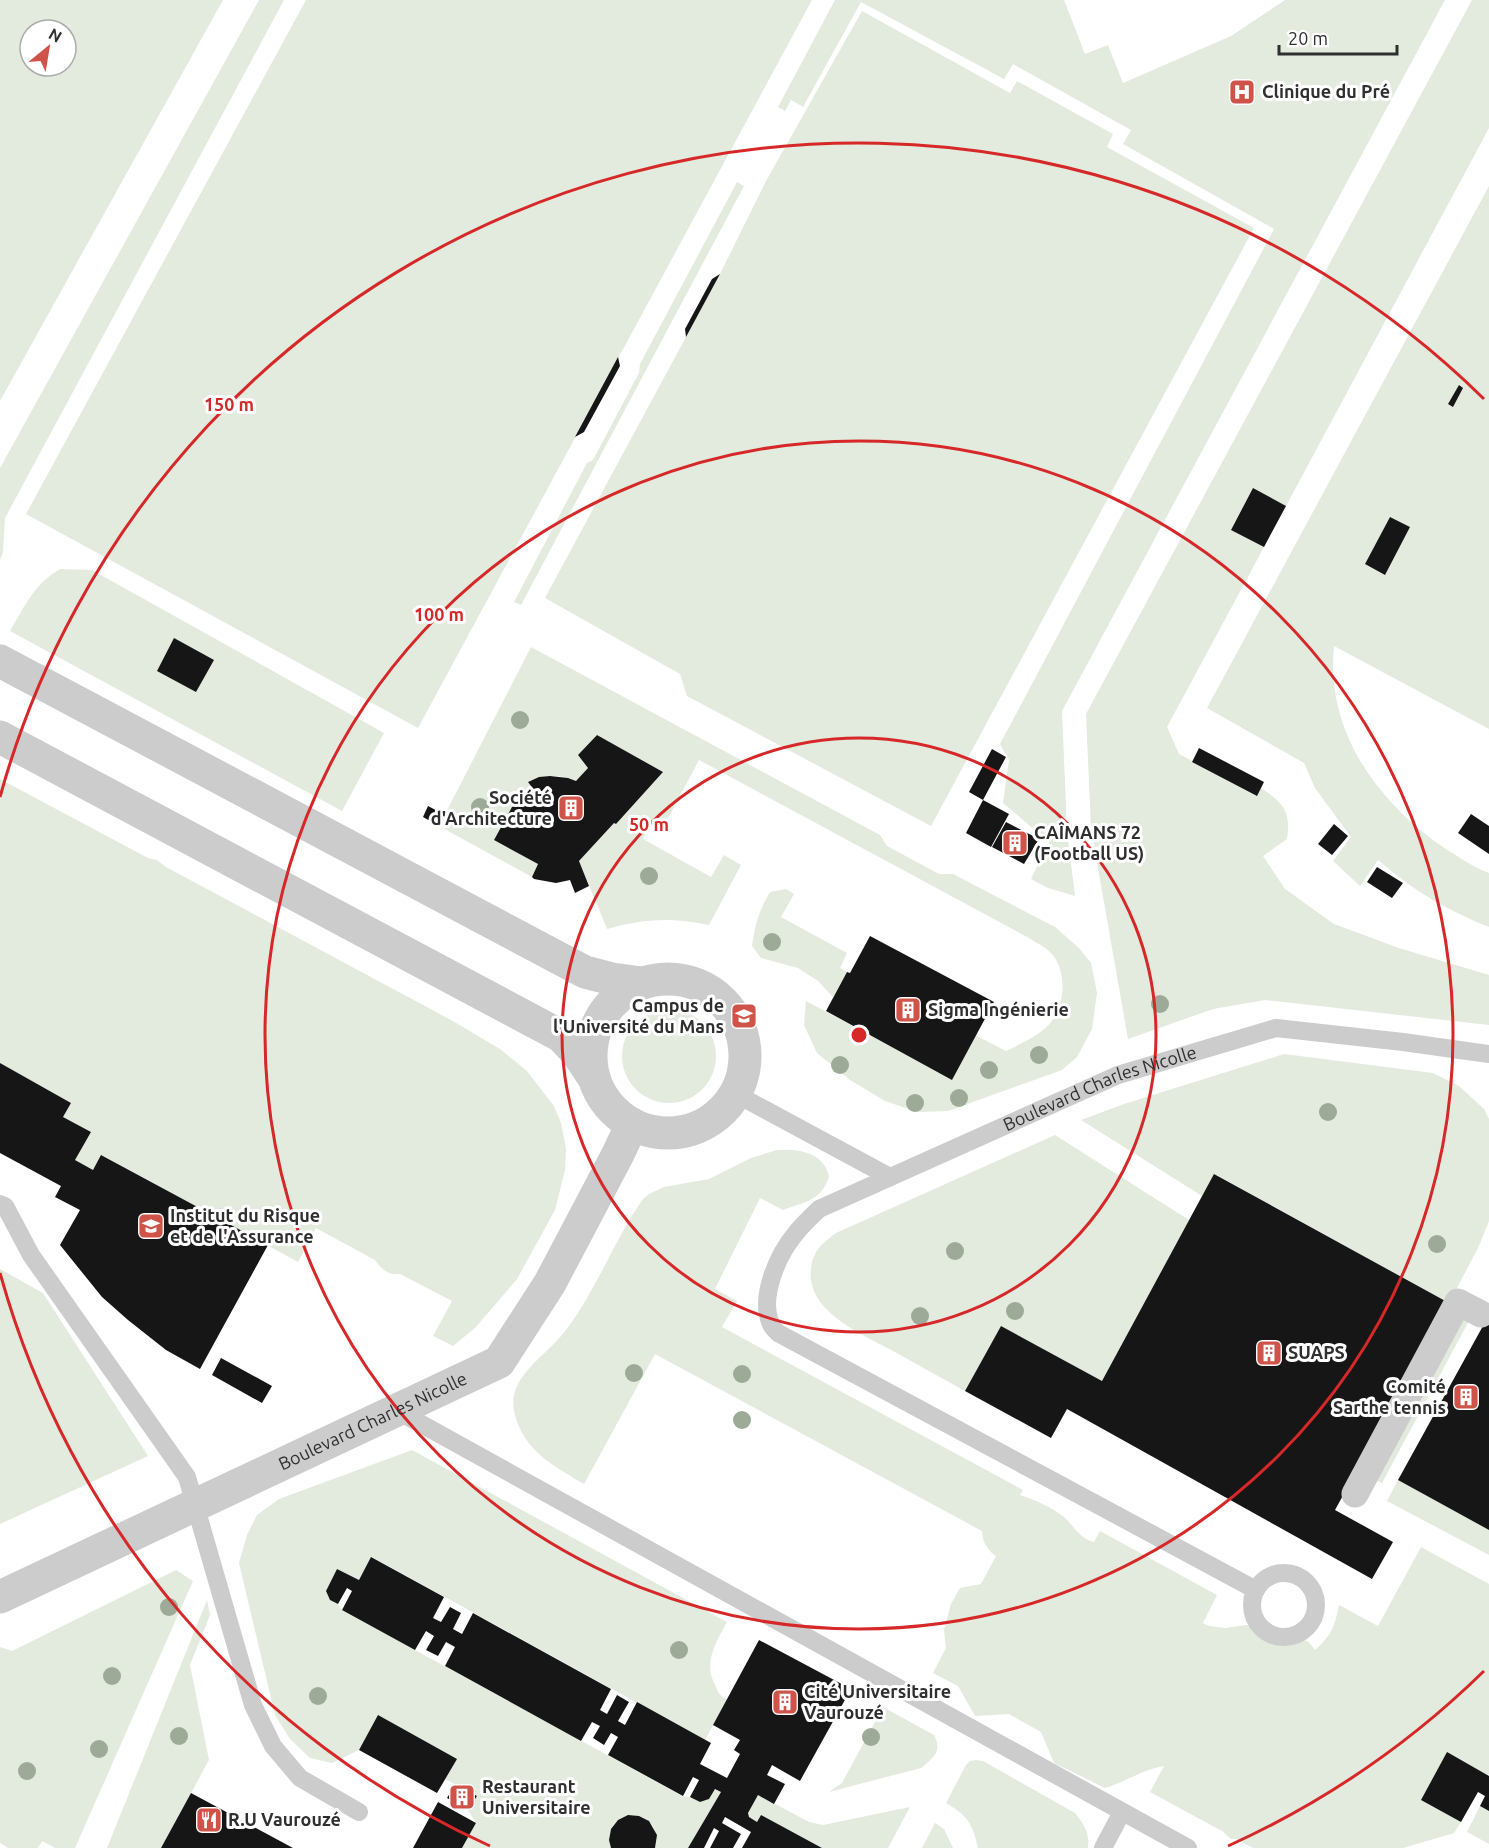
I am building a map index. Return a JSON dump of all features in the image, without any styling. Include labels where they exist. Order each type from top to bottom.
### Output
[{"type":"street","points":[[0,661],[585,972],[612,980],[642,983],[662,979],[679,979],[699,986],[722,1000],[738,1022],[745,1047],[744,1074],[736,1094],[715,1118],[686,1131],[665,1133],[632,1124],[611,1108],[578,1054],[561,1036],[0,737]]},
{"type":"street","points":[[594,1078],[591,1052],[599,1022],[617,998],[642,983]]},
{"type":"street","name":"Boulevard Charles Nicolle","points":[[0,1597],[499,1362],[550,1283],[632,1124]]},
{"type":"street","points":[[1354,1494],[1445,1317],[1458,1302],[1481,1314]]},
{"type":"lane","name":"Boulevard Charles Nicolle","points":[[1256,1590],[778,1333],[770,1323],[767,1305],[770,1282],[779,1260],[794,1234],[819,1209],[888,1176],[1118,1075],[1276,1028],[1489,1054]]},
{"type":"lane","points":[[736,1094],[888,1176]]},
{"type":"lane","points":[[0,1204],[5,1206],[32,1255],[187,1477],[253,1705],[273,1746],[300,1778],[359,1812]]},
{"type":"lane","points":[[396,1410],[1188,1848]]},
{"type":"lane","points":[[1103,1848],[1122,1812]]},
{"type":"shaded area","points":[[0,0],[223,0],[0,401]]},
{"type":"shaded area","points":[[259,0],[284,0],[5,518],[3,552],[0,560],[0,468]]},
{"type":"shaded area","points":[[306,0],[812,0],[418,728],[26,514]]},
{"type":"shaded area","points":[[835,0],[1064,0],[1085,54],[1108,45],[1123,83],[1231,36],[1285,0],[1445,0],[1062,711],[1067,832],[1075,896],[1048,888],[1031,879],[1049,842],[1003,803],[1009,760],[1000,744],[1274,229],[1123,144],[1131,130],[1013,64],[1004,79],[861,2],[803,107],[791,100],[785,111],[778,107]]},
{"type":"shaded area","points":[[1472,0],[1489,0],[1489,128],[1286,506],[1253,488],[1231,529],[1264,547],[1167,727],[1179,754],[1256,796],[1261,788],[1275,798],[1284,809],[1288,822],[1287,839],[1263,856],[1285,889],[1334,924],[1399,948],[1489,975],[1489,1025],[1265,1000],[1213,1009],[1128,1039],[1091,828],[1086,714]]},
{"type":"shaded area","points":[[862,11],[1010,93],[1017,81],[1113,134],[1107,147],[1254,228],[931,826],[687,696],[680,674],[545,598],[720,274],[766,181]]},
{"type":"shaded area","points":[[737,182],[744,186],[521,605],[514,602],[587,463],[593,460],[639,373],[640,364]]},
{"type":"shaded area","points":[[1489,186],[1489,729],[1334,646],[1333,678],[1338,708],[1348,737],[1362,764],[1379,789],[1424,833],[1449,851],[1489,873],[1489,927],[1458,914],[1430,898],[1378,860],[1360,886],[1333,861],[1351,837],[1315,788],[1304,763],[1207,708]],"holes":[[[1390,517],[1410,527],[1385,575],[1365,564]]]},
{"type":"shaded area","points":[[60,569],[92,570],[384,733],[342,811],[10,631],[37,589]]},
{"type":"shaded area","points":[[531,647],[880,835],[887,846],[939,874],[953,874],[1055,927],[1079,948],[1091,963],[1097,993],[1092,1029],[1077,1057],[1062,1070],[948,1111],[918,1112],[885,1101],[850,1080],[817,1053],[804,1025],[806,1001],[952,1079],[975,1035],[1006,1051],[1034,1036],[1050,1023],[1060,1004],[1062,993],[1061,972],[1057,962],[1050,952],[1029,938],[699,760],[665,824],[654,818],[643,839],[711,877],[724,855],[741,865],[709,925],[658,920],[607,929],[579,861],[663,772],[597,735],[578,755],[588,768],[576,781],[552,776],[529,781],[534,790],[514,806],[494,840],[538,864],[532,877],[439,826]]},
{"type":"shaded area","points":[[0,779],[148,858],[157,860],[166,867],[451,1020],[500,1049],[527,1071],[554,1106],[561,1123],[566,1149],[565,1170],[555,1210],[517,1279],[475,1328],[453,1346],[433,1336],[452,1301],[400,1274],[386,1271],[375,1260],[316,1228],[298,1262],[102,1155],[93,1170],[75,1160],[91,1132],[63,1117],[71,1103],[0,1063]]},
{"type":"shaded area","points":[[786,889],[794,894],[781,917],[847,953],[840,968],[847,972],[833,997],[818,981],[798,968],[761,958],[752,946],[758,918],[770,892]]},
{"type":"shaded area","points":[[669,1009],[687,1012],[702,1023],[713,1038],[716,1056],[713,1074],[702,1089],[687,1100],[669,1103],[651,1100],[636,1089],[625,1074],[622,1056],[625,1038],[636,1023],[651,1012]]},
{"type":"shaded area","points":[[1284,1054],[1433,1073],[1459,1086],[1484,1109],[1489,1119],[1489,1221],[1478,1248],[1449,1303],[1215,1174],[1202,1196],[1081,1120],[1124,1104]]},
{"type":"shaded area","points":[[1055,1135],[1189,1220],[1102,1381],[1001,1326],[965,1391],[852,1329],[838,1320],[817,1298],[812,1284],[812,1263],[819,1248],[836,1233]]},
{"type":"shaded area","points":[[777,1150],[794,1150],[816,1157],[822,1162],[829,1177],[826,1185],[811,1200],[783,1210],[760,1198],[715,1289],[737,1301],[722,1327],[1023,1490],[1020,1495],[1059,1513],[1089,1540],[1094,1542],[1100,1531],[1217,1595],[1203,1623],[1225,1628],[1246,1625],[1277,1628],[1309,1642],[1315,1650],[1332,1630],[1339,1605],[1378,1626],[1421,1547],[1489,1584],[1489,1773],[1488,1776],[1447,1753],[1421,1800],[1461,1822],[1454,1833],[1403,1848],[1253,1848],[1236,1839],[1231,1839],[1222,1831],[1150,1792],[1164,1766],[1105,1788],[1054,1763],[1041,1732],[1009,1714],[975,1716],[958,1686],[933,1673],[946,1648],[944,1630],[951,1604],[960,1588],[981,1584],[996,1556],[986,1545],[982,1531],[655,1354],[584,1484],[542,1457],[533,1448],[520,1428],[515,1415],[513,1400],[517,1385],[528,1369],[564,1333],[579,1311],[643,1199],[664,1187],[709,1179],[751,1158]]},
{"type":"shaded area","points":[[0,1269],[43,1293],[148,1456],[0,1524]]},
{"type":"shaded area","points":[[1461,1311],[1471,1317],[1382,1483],[1371,1478]]},
{"type":"shaded area","points":[[412,1450],[727,1622],[712,1653],[710,1669],[717,1690],[727,1700],[705,1740],[372,1557],[359,1580],[337,1569],[326,1591],[330,1600],[338,1604],[342,1610],[682,1796],[700,1802],[709,1799],[715,1789],[721,1792],[688,1848],[655,1848],[656,1834],[651,1824],[643,1818],[633,1816],[623,1818],[614,1824],[610,1834],[611,1848],[462,1848],[476,1823],[468,1810],[477,1796],[445,1779],[378,1716],[359,1750],[332,1763],[310,1758],[290,1739],[275,1715],[239,1563],[247,1535],[257,1515],[279,1499]]},
{"type":"shaded area","points":[[1398,1480],[1489,1530],[1489,1555],[1387,1501]]},
{"type":"shaded area","points":[[176,1570],[193,1581],[75,1848],[55,1848],[42,1841],[38,1848],[8,1848],[0,1843],[0,1647],[12,1651]]},
{"type":"shaded area","points":[[207,1600],[210,1615],[190,1665],[209,1760],[161,1848],[107,1848]]},
{"type":"shaded area","points":[[883,1707],[934,1735],[937,1741],[935,1754],[921,1768],[829,1792],[842,1783]]},
{"type":"shaded area","points":[[976,1760],[983,1761],[1075,1813],[1086,1829],[1088,1848],[978,1848],[968,1821],[946,1803],[966,1765]]},
{"type":"shaded area","points":[[758,1795],[809,1822],[823,1825],[910,1807],[888,1848],[822,1848],[761,1815],[757,1822],[749,1817],[748,1813]]},
{"type":"shaded area","points":[[1480,1806],[1489,1811],[1489,1844],[1467,1832]]},
{"type":"shaded area","points":[[935,1823],[944,1829],[953,1848],[922,1848]]},
{"type":"building","points":[[720,274],[686,337],[685,329],[712,279]]},
{"type":"building","points":[[618,357],[620,366],[584,432],[575,437]]},
{"type":"building","points":[[1459,385],[1463,388],[1453,407],[1448,404]]},
{"type":"building","points":[[1253,488],[1286,506],[1264,547],[1231,530]]},
{"type":"building","points":[[1390,517],[1410,527],[1385,575],[1365,564]]},
{"type":"building","points":[[174,638],[214,660],[196,692],[157,671]]},
{"type":"building","name":"Société d'Architecture","points":[[597,735],[663,772],[579,861],[589,886],[575,893],[570,880],[556,883],[534,879],[532,877],[538,864],[494,840],[512,807],[534,790],[528,782],[539,777],[550,776],[576,781],[588,768],[578,755]]},
{"type":"building","points":[[1199,748],[1264,782],[1257,796],[1192,762]]},
{"type":"building","points":[[992,749],[1006,757],[983,800],[969,792]]},
{"type":"building","points":[[983,800],[1009,814],[991,847],[966,833]]},
{"type":"building","points":[[428,806],[445,815],[439,826],[423,817]]},
{"type":"building","points":[[1471,814],[1489,826],[1489,854],[1458,833]]},
{"type":"building","name":"CAÎMANS 72 (Football US)","points":[[1006,822],[1039,839],[1024,864],[992,847]]},
{"type":"building","points":[[1334,824],[1348,836],[1332,855],[1318,844]]},
{"type":"building","points":[[1377,867],[1403,883],[1392,898],[1367,882]]},
{"type":"building","name":"Sigma Ingénierie","points":[[870,936],[994,1002],[952,1080],[826,1011]]},
{"type":"building","name":"Institut du Risque et de l'Assurance","points":[[0,1063],[71,1103],[63,1117],[91,1132],[75,1160],[93,1170],[101,1155],[268,1245],[200,1369],[166,1350],[102,1297],[60,1245],[80,1210],[55,1197],[61,1186],[0,1153]]},
{"type":"building","name":"SUAPS","points":[[1214,1174],[1449,1303],[1335,1510],[1393,1542],[1372,1579],[1067,1409],[1051,1438],[965,1391],[1001,1326],[1102,1381]]},
{"type":"building","name":"Comité Sarthe tennis","points":[[1489,1315],[1489,1530],[1398,1480]]},
{"type":"building","points":[[221,1358],[272,1386],[262,1403],[212,1375]]},
{"type":"building","name":"Cité Universitaire Vaurouzé","points":[[371,1557],[444,1597],[433,1618],[441,1622],[450,1607],[461,1613],[453,1629],[462,1634],[473,1613],[611,1689],[600,1710],[607,1714],[617,1695],[629,1702],[618,1721],[625,1725],[637,1702],[711,1743],[700,1764],[727,1778],[740,1754],[734,1750],[740,1740],[713,1725],[759,1640],[851,1689],[800,1781],[772,1765],[767,1775],[785,1784],[774,1804],[758,1795],[748,1813],[749,1817],[757,1822],[761,1815],[822,1848],[742,1848],[751,1832],[725,1817],[722,1823],[741,1834],[733,1848],[710,1848],[719,1831],[714,1828],[704,1848],[688,1848],[721,1792],[715,1789],[709,1799],[700,1802],[690,1797],[699,1780],[693,1777],[683,1796],[608,1755],[618,1737],[611,1733],[604,1745],[593,1738],[600,1726],[592,1722],[581,1741],[445,1666],[455,1647],[446,1642],[438,1656],[426,1650],[434,1636],[426,1631],[415,1650],[342,1610],[352,1591],[347,1588],[338,1604],[330,1600],[326,1591],[337,1569],[359,1580]]},
{"type":"building","points":[[378,1715],[457,1759],[437,1793],[359,1750]]},
{"type":"building","points":[[1447,1752],[1489,1776],[1489,1811],[1480,1806],[1485,1796],[1478,1792],[1461,1822],[1421,1800]]},
{"type":"building","name":"Restaurant Universitaire","points":[[455,1785],[477,1796],[468,1810],[447,1798]]},
{"type":"building","name":"R.U Vaurouzé","points":[[191,1793],[293,1848],[161,1848]]},
{"type":"building","points":[[438,1802],[476,1823],[462,1848],[413,1848]]},
{"type":"building","points":[[628,1815],[639,1816],[649,1821],[657,1835],[655,1848],[611,1848],[609,1840],[611,1829],[618,1820]]},
{"type":"place","name":"Clinique du Pré","points":[[1242,92]]},
{"type":"place","name":"Société d'Architecture","points":[[571,808]]},
{"type":"place","name":"CAÎMANS 72 (Football US)","points":[[1015,843]]},
{"type":"place","name":"Sigma Ingénierie","points":[[908,1010]]},
{"type":"place","name":"Campus de l'Université du Mans","points":[[744,1016]]},
{"type":"place","name":"Institut du Risque et de l'Assurance","points":[[151,1226]]},
{"type":"place","name":"SUAPS","points":[[1269,1353]]},
{"type":"place","name":"Comité Sarthe tennis","points":[[1466,1397]]},
{"type":"place","name":"Cité Universitaire Vaurouzé","points":[[785,1702]]},
{"type":"place","name":"Restaurant Universitaire","points":[[462,1797]]},
{"type":"place","name":"R.U Vaurouzé","points":[[209,1820]]}]
